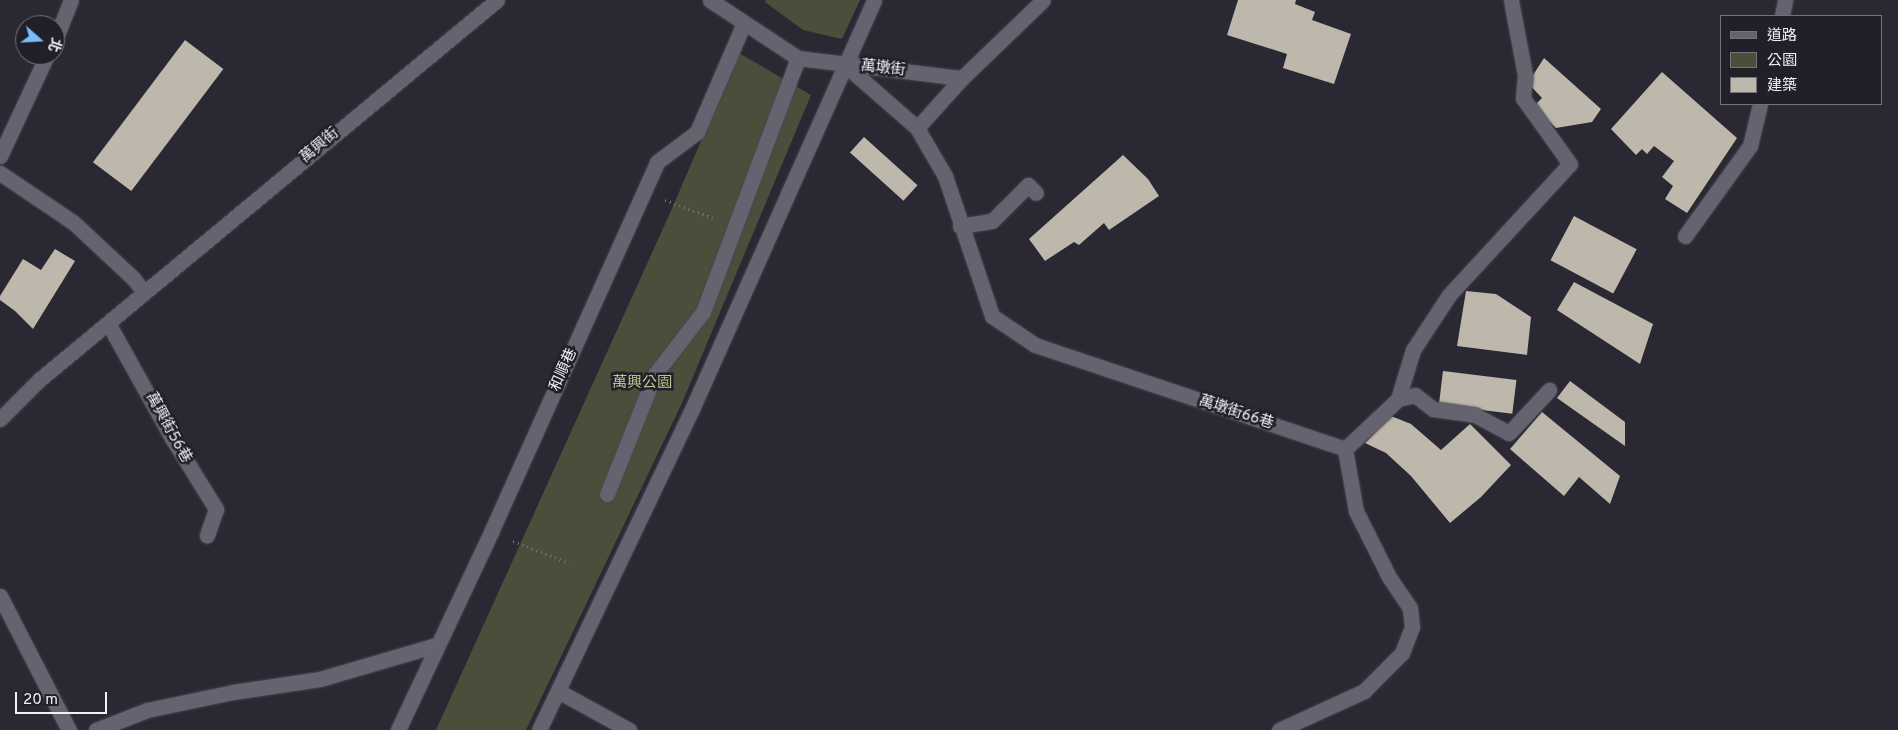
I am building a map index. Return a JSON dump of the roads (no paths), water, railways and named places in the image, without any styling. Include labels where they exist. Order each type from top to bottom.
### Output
[{"type":"street","points":[[65,16],[72,0]]},
{"type":"street","name":"萬興街","points":[[0,419],[39,380],[497,0]]},
{"type":"street","name":"萬墩街","points":[[710,0],[798,58],[962,78]]},
{"type":"street","points":[[539,730],[693,407],[874,0]]},
{"type":"street","points":[[917,128],[962,78],[1043,0]]},
{"type":"street","points":[[1279,730],[1364,691],[1402,653],[1412,627],[1410,608],[1389,577],[1356,511],[1345,449],[1398,399],[1413,350],[1449,295],[1570,164],[1523,98],[1525,75],[1511,0]]},
{"type":"street","points":[[1782,15],[1786,0]]},
{"type":"street","name":"和順巷","points":[[398,730],[436,645],[495,523],[657,162],[697,132],[744,24]]},
{"type":"street","points":[[607,494],[655,374],[703,312],[798,58]]},
{"type":"street","name":"萬墩街66巷","points":[[844,64],[917,128],[945,176],[960,226],[992,316],[1035,345],[1345,449]]},
{"type":"street","points":[[0,156],[42,65]]},
{"type":"street","points":[[1685,236],[1750,146],[1760,105]]},
{"type":"street","points":[[0,173],[74,223],[132,278],[144,292]]},
{"type":"street","points":[[960,226],[992,221],[1028,185],[1036,193]]},
{"type":"street","name":"萬興街56巷","points":[[108,323],[172,438],[216,509],[207,535]]},
{"type":"street","points":[[1398,399],[1415,396],[1433,409],[1475,415],[1509,433],[1549,390]]},
{"type":"street","points":[[0,596],[69,730]]},
{"type":"street","points":[[96,730],[146,710],[232,692],[320,679],[436,645]]},
{"type":"street","points":[[558,691],[629,730]]},
{"type":"park label","name":"萬興公園","points":[[642,384]]}]
